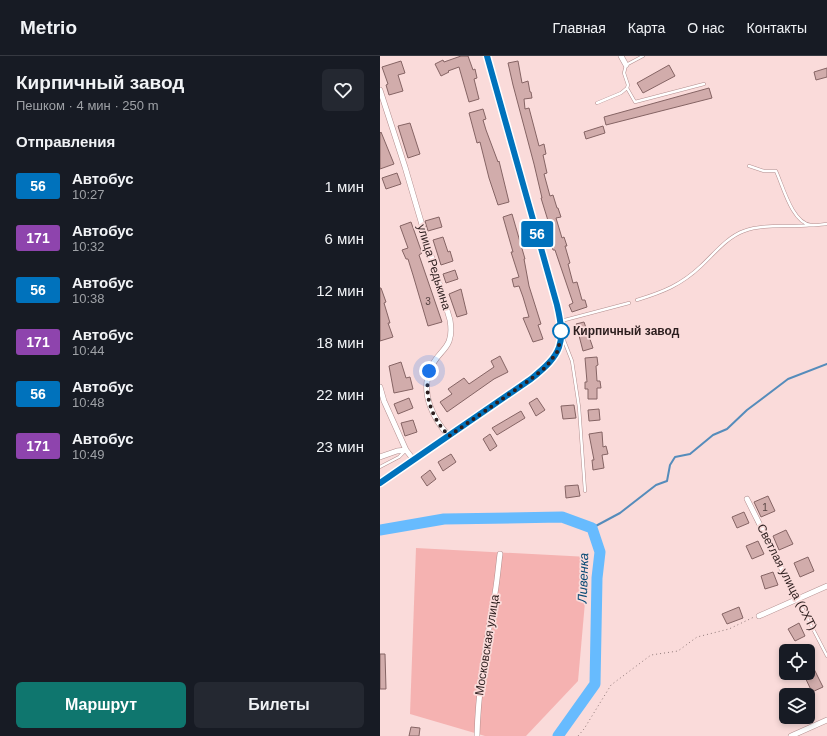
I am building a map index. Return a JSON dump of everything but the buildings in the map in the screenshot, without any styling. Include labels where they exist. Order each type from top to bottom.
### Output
[{"type":"street","points":[[380,483],[531,379],[546,367],[557,352],[562,335],[561,321],[487,56]]},
{"type":"street","points":[[621,56],[626,64]]},
{"type":"street","name":"улица Редькина","points":[[380,90],[405,167],[450,320],[450,340],[429,371],[427,385],[433,414],[438,424],[449,436]]},
{"type":"street","points":[[380,387],[384,401],[406,450],[413,459]]},
{"type":"street","points":[[380,457],[397,451],[406,450]]},
{"type":"street","name":"Светлая улица (СХТ)","points":[[747,498],[797,599]]},
{"type":"street","name":"Московская улица","points":[[477,736],[478,707],[485,643],[494,598],[500,554]]},
{"type":"street","points":[[759,616],[827,586]]},
{"type":"street","points":[[792,736],[827,720]]},
{"type":"lane","points":[[643,56],[626,64],[624,73],[627,81],[627,88],[635,102],[704,84]]},
{"type":"lane","points":[[597,103],[621,93],[627,88]]},
{"type":"lane","points":[[749,166],[764,171],[776,171],[791,208],[800,220],[811,225]]},
{"type":"lane","points":[[637,300],[667,290],[681,282],[701,267],[721,246],[743,231],[770,226],[827,224]]},
{"type":"lane","points":[[561,321],[629,303]]},
{"type":"lane","points":[[562,335],[572,360],[579,406],[585,491]]},
{"type":"lane","points":[[380,467],[399,457],[406,450]]},
{"type":"lane","name":"Светлая улица (СХТ)","points":[[797,599],[827,656]]},
{"type":"path","points":[[578,736],[584,729],[611,684],[651,655],[678,651],[697,637],[729,629],[759,616]]},
{"type":"shaded area","points":[[416,548],[589,557],[578,681],[526,736],[485,736],[410,714]]},
{"type":"waterway","points":[[592,528],[620,513],[656,485],[667,481],[670,465],[675,457],[690,454],[713,435],[727,429],[747,410],[788,379],[827,364]]},
{"type":"waterway","name":"Ливенка","points":[[380,530],[444,519],[562,517],[592,528],[600,552],[597,578],[595,684],[558,736]]},
{"type":"bus line","name":"56","points":[[380,483],[531,379],[546,367],[553,359],[560,344],[562,335],[561,321],[557,305],[487,56]]},
{"type":"place","name":"Кирпичный завод","points":[[561,331]]},
{"type":"route","points":[[429,371],[427,385],[430,405],[438,424],[449,436],[546,367],[557,352],[562,335],[561,331]]}]
